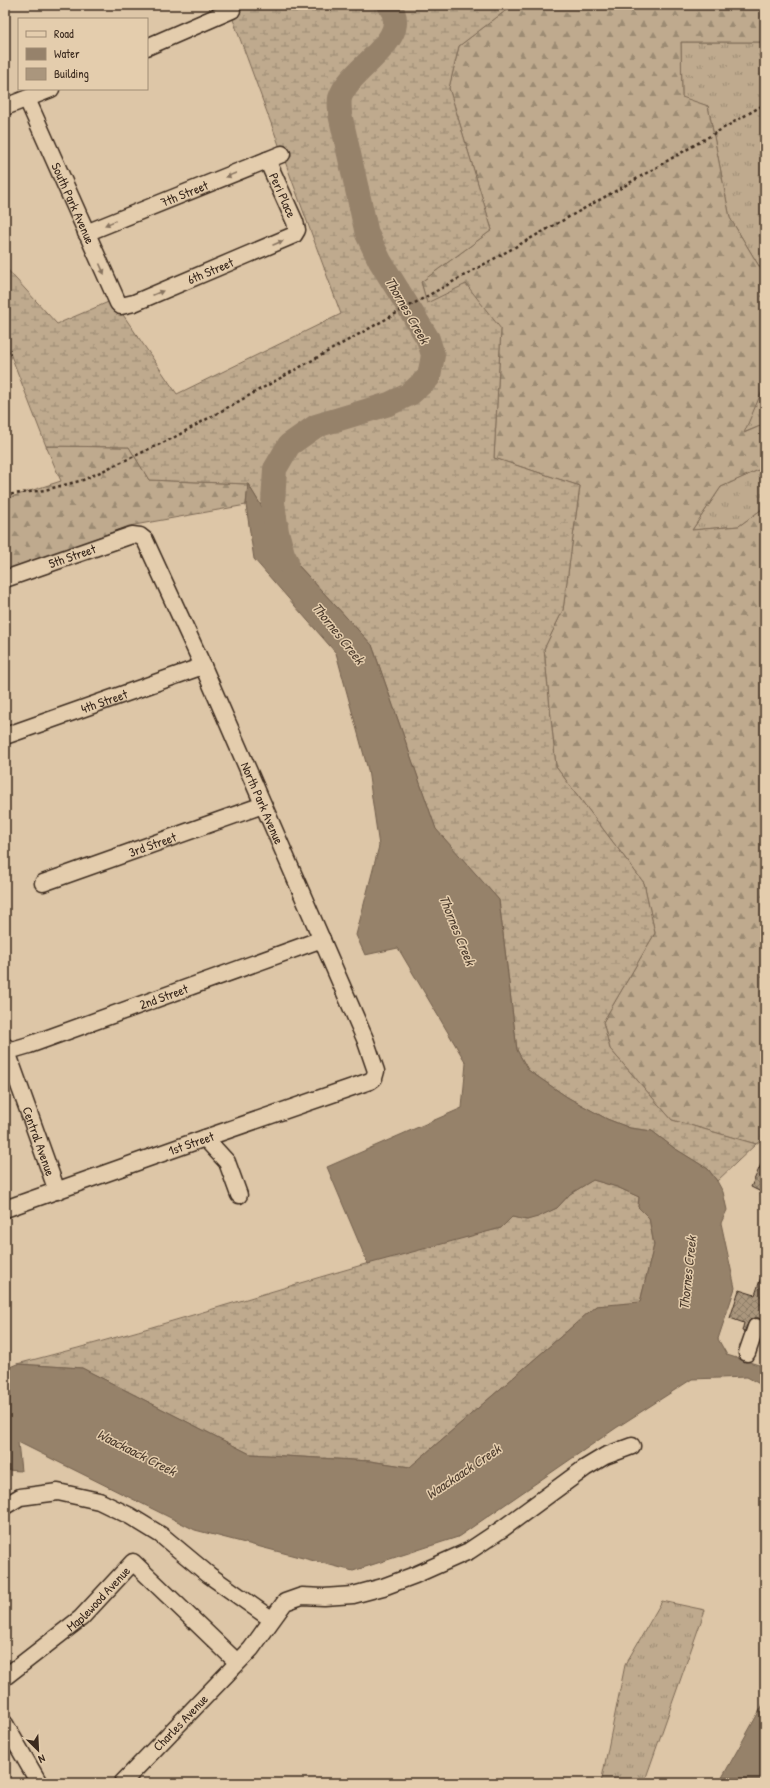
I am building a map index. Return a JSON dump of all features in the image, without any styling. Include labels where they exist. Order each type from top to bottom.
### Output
[{"type":"street","points":[[148,47],[232,10]]},
{"type":"street","points":[[5,107],[27,100],[49,90]]},
{"type":"street","name":"South Park Avenue","points":[[27,100],[118,303],[122,306]]},
{"type":"street","name":"7th Street","points":[[86,233],[282,154]]},
{"type":"street","name":"Peri Place","points":[[267,160],[295,222],[296,230]]},
{"type":"street","name":"6th Street","points":[[122,306],[134,303],[290,238],[296,230]]},
{"type":"street","name":"5th Street","points":[[5,579],[132,535],[140,536]]},
{"type":"street","name":"North Park Avenue","points":[[140,536],[146,540],[150,548],[203,666],[322,939],[374,1063],[376,1075]]},
{"type":"street","name":"4th Street","points":[[5,736],[203,666]]},
{"type":"street","name":"3rd Street","points":[[43,883],[263,805]]},
{"type":"street","name":"2nd Street","points":[[6,1049],[29,1045],[322,939]]},
{"type":"street","name":"Central Avenue","points":[[6,1049],[57,1191]]},
{"type":"street","name":"1st Street","points":[[5,1209],[370,1081],[376,1075]]},
{"type":"street","points":[[205,1138],[227,1162],[240,1195]]},
{"type":"street","points":[[746,1353],[756,1327]]},
{"type":"street","name":"Charles Avenue","points":[[122,1783],[251,1649],[271,1619],[285,1602],[302,1596],[324,1598],[353,1595],[383,1587],[415,1575],[469,1551],[502,1529],[585,1468],[605,1456],[632,1446]]},
{"type":"street","points":[[5,1506],[20,1497],[58,1492],[99,1501],[130,1516],[161,1535],[209,1574],[271,1619]]},
{"type":"street","name":"Maplewood Avenue","points":[[5,1677],[81,1618],[133,1562],[237,1662]]},
{"type":"street","points":[[5,1724],[39,1783]]},
{"type":"path","points":[[5,495],[57,488],[83,480],[191,428],[619,189],[765,104]]},
{"type":"green space","points":[[207,5],[513,5],[459,46],[449,88],[492,230],[421,282],[427,303],[466,284],[501,329],[494,458],[580,486],[563,610],[544,649],[556,767],[644,883],[655,933],[603,1022],[610,1049],[672,1120],[756,1144],[717,1181],[708,1169],[674,1148],[652,1131],[630,1128],[607,1119],[567,1097],[528,1070],[517,1050],[499,900],[436,830],[372,645],[296,563],[248,484],[149,480],[129,447],[46,446],[5,340],[5,267],[57,324],[113,300],[177,394],[341,314],[228,6],[212,12]]},
{"type":"green space","points":[[513,5],[765,5],[765,39],[761,42],[681,42],[682,97],[708,106],[730,218],[765,276],[765,384],[744,433],[765,424],[765,467],[721,487],[692,530],[739,526],[765,507],[765,1137],[756,1144],[672,1120],[610,1049],[603,1022],[655,933],[644,883],[556,767],[544,649],[563,610],[580,486],[494,458],[501,329],[427,304],[421,282],[492,230],[449,88],[459,46]]},
{"type":"green space","points":[[765,39],[765,276],[730,218],[708,106],[682,98],[681,42],[761,42]]},
{"type":"green space","points":[[765,384],[765,424],[743,433]]},
{"type":"green space","points":[[46,446],[129,447],[149,480],[248,484],[246,505],[129,526],[5,572],[5,499],[61,481]]},
{"type":"green space","points":[[765,467],[765,507],[739,526],[692,530],[721,487]]},
{"type":"green space","points":[[593,1180],[617,1187],[639,1197],[638,1207],[649,1218],[654,1245],[640,1303],[596,1306],[410,1467],[370,1461],[250,1454],[82,1368],[17,1364],[138,1331],[319,1277],[440,1243],[501,1228],[512,1217],[527,1220],[557,1208],[570,1194]]},
{"type":"green space","points":[[662,1601],[705,1610],[644,1783],[601,1783],[625,1665]]},
{"type":"water","name":"Waackaack Creek","points":[[248,484],[296,563],[372,645],[436,829],[499,900],[517,1050],[528,1070],[567,1097],[607,1119],[630,1128],[652,1131],[674,1148],[708,1169],[723,1192],[727,1210],[721,1223],[735,1288],[718,1339],[727,1355],[762,1366],[765,1364],[765,1387],[747,1377],[692,1379],[616,1428],[458,1537],[353,1571],[195,1530],[18,1442],[21,1471],[5,1470],[5,1369],[17,1364],[82,1368],[250,1454],[370,1461],[410,1467],[596,1306],[640,1302],[654,1245],[649,1218],[638,1207],[639,1197],[617,1187],[593,1180],[570,1194],[557,1208],[538,1217],[527,1220],[512,1217],[501,1228],[368,1264],[327,1167],[462,1108],[466,1063],[398,948],[365,955],[356,935],[379,846],[368,770],[336,653],[254,559],[246,505]]},
{"type":"water","points":[[765,1701],[765,1783],[719,1783]]},
{"type":"building","points":[[765,1155],[765,1194],[751,1187]]},
{"type":"building","points":[[763,1271],[765,1271],[765,1324],[759,1318],[754,1318],[750,1320],[744,1332],[742,1331],[744,1323],[730,1318],[739,1290],[755,1295]]},
{"type":"waterway","name":"Thornes Creek","points":[[287,562],[283,554],[277,532],[273,503],[275,469],[289,445],[316,426],[389,404],[410,394],[429,377],[433,355],[428,339],[380,261],[367,234],[340,114],[340,98],[346,87],[355,75],[378,53],[394,30],[395,18],[389,5]]}]
